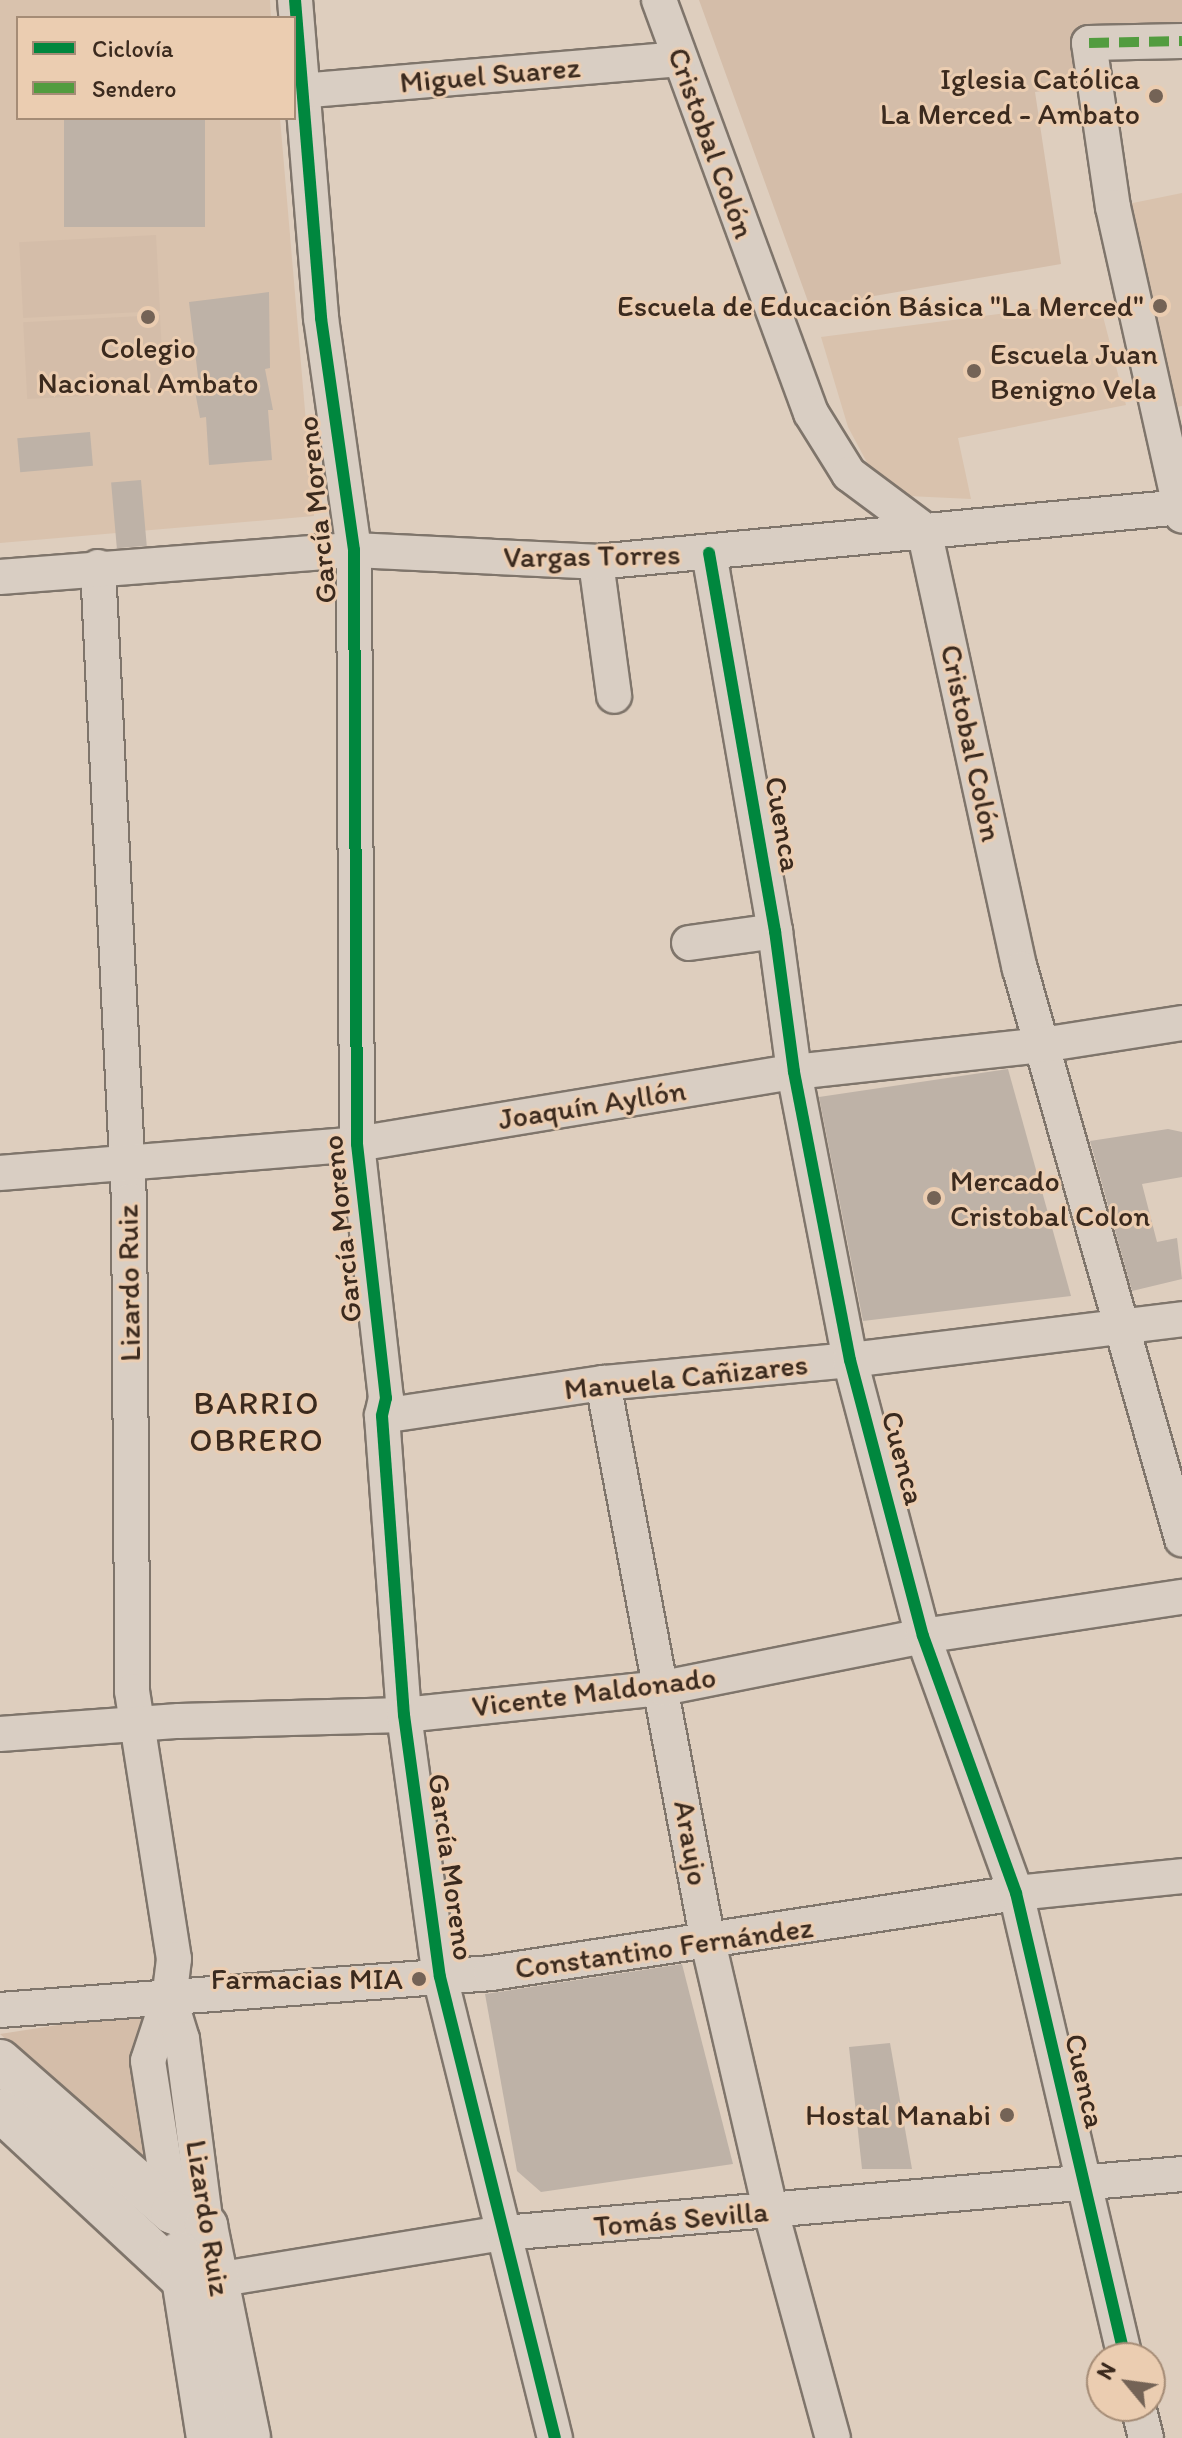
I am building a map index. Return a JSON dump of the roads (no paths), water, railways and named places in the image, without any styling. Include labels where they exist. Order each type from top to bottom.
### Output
[{"type":"main road","points":[[0,2061],[189,2219]]},
{"type":"main road","points":[[0,2110],[199,2280]]},
{"type":"main road","name":"Lizardo Ruiz","points":[[189,2219],[199,2280],[208,2438]]},
{"type":"main road","name":"Lizardo Ruiz","points":[[199,2280],[249,2438]]},
{"type":"street","name":"Cristobal Colón","points":[[659,0],[811,413],[849,474],[924,530],[1020,969],[1182,1539]]},
{"type":"street","name":"García Moreno","points":[[296,18],[321,318],[354,550],[357,1144],[386,1398],[382,1416],[404,1715],[440,1977],[555,2438]]},
{"type":"street","points":[[1181,510],[1160,401],[1113,207],[1089,43],[1182,41]]},
{"type":"street","name":"Miguel Suarez","points":[[300,91],[679,59]]},
{"type":"street","name":"Vargas Torres","points":[[0,577],[98,567],[354,550],[596,562],[924,530],[1181,510]]},
{"type":"street","name":"Cuenca","points":[[709,553],[775,931],[794,1072],[850,1360],[923,1636],[1016,1893],[1081,2185],[1121,2342]]},
{"type":"street","points":[[596,562],[614,696]]},
{"type":"street","name":"Lizardo Ruiz","points":[[98,567],[127,1164],[137,1726],[174,1959],[169,1997],[148,2061],[189,2219]]},
{"type":"street","points":[[689,943],[775,931]]},
{"type":"street","name":"Joaquín Ayllón","points":[[0,1173],[357,1144],[794,1072],[1042,1045],[1182,1023]]},
{"type":"street","name":"Manuela Cañizares","points":[[382,1416],[603,1383],[850,1360],[1182,1319]]},
{"type":"street","name":"Araujo","points":[[603,1383],[663,1688],[708,1942],[771,2212],[833,2438]]},
{"type":"street","name":"Vicente Maldonado","points":[[0,1734],[404,1715],[663,1688],[923,1636],[1182,1597]]},
{"type":"street","name":"Constantino Fernández","points":[[0,2010],[440,1977],[708,1942],[1016,1893],[1182,1876]]},
{"type":"street","name":"Tomás Sevilla","points":[[199,2280],[504,2233],[1182,2174]]},
{"type":"place","name":"Iglesia Católica La Merced - Ambato","points":[[1156,96]]},
{"type":"place","name":"Escuela de Educación Básica \"La Merced\"","points":[[1160,306]]},
{"type":"place","name":"Colegio Nacional Ambato","points":[[148,317]]},
{"type":"place","name":"Escuela Juan Benigno Vela","points":[[974,371]]},
{"type":"place","name":"Mercado Cristobal Colon","points":[[934,1198]]},
{"type":"place","name":"Farmacias MIA","points":[[419,1979]]},
{"type":"place","name":"Hostal Manabi","points":[[1007,2115]]},
{"type":"district","name":"BARRIO OBRERO","points":[[257,1422]]}]
